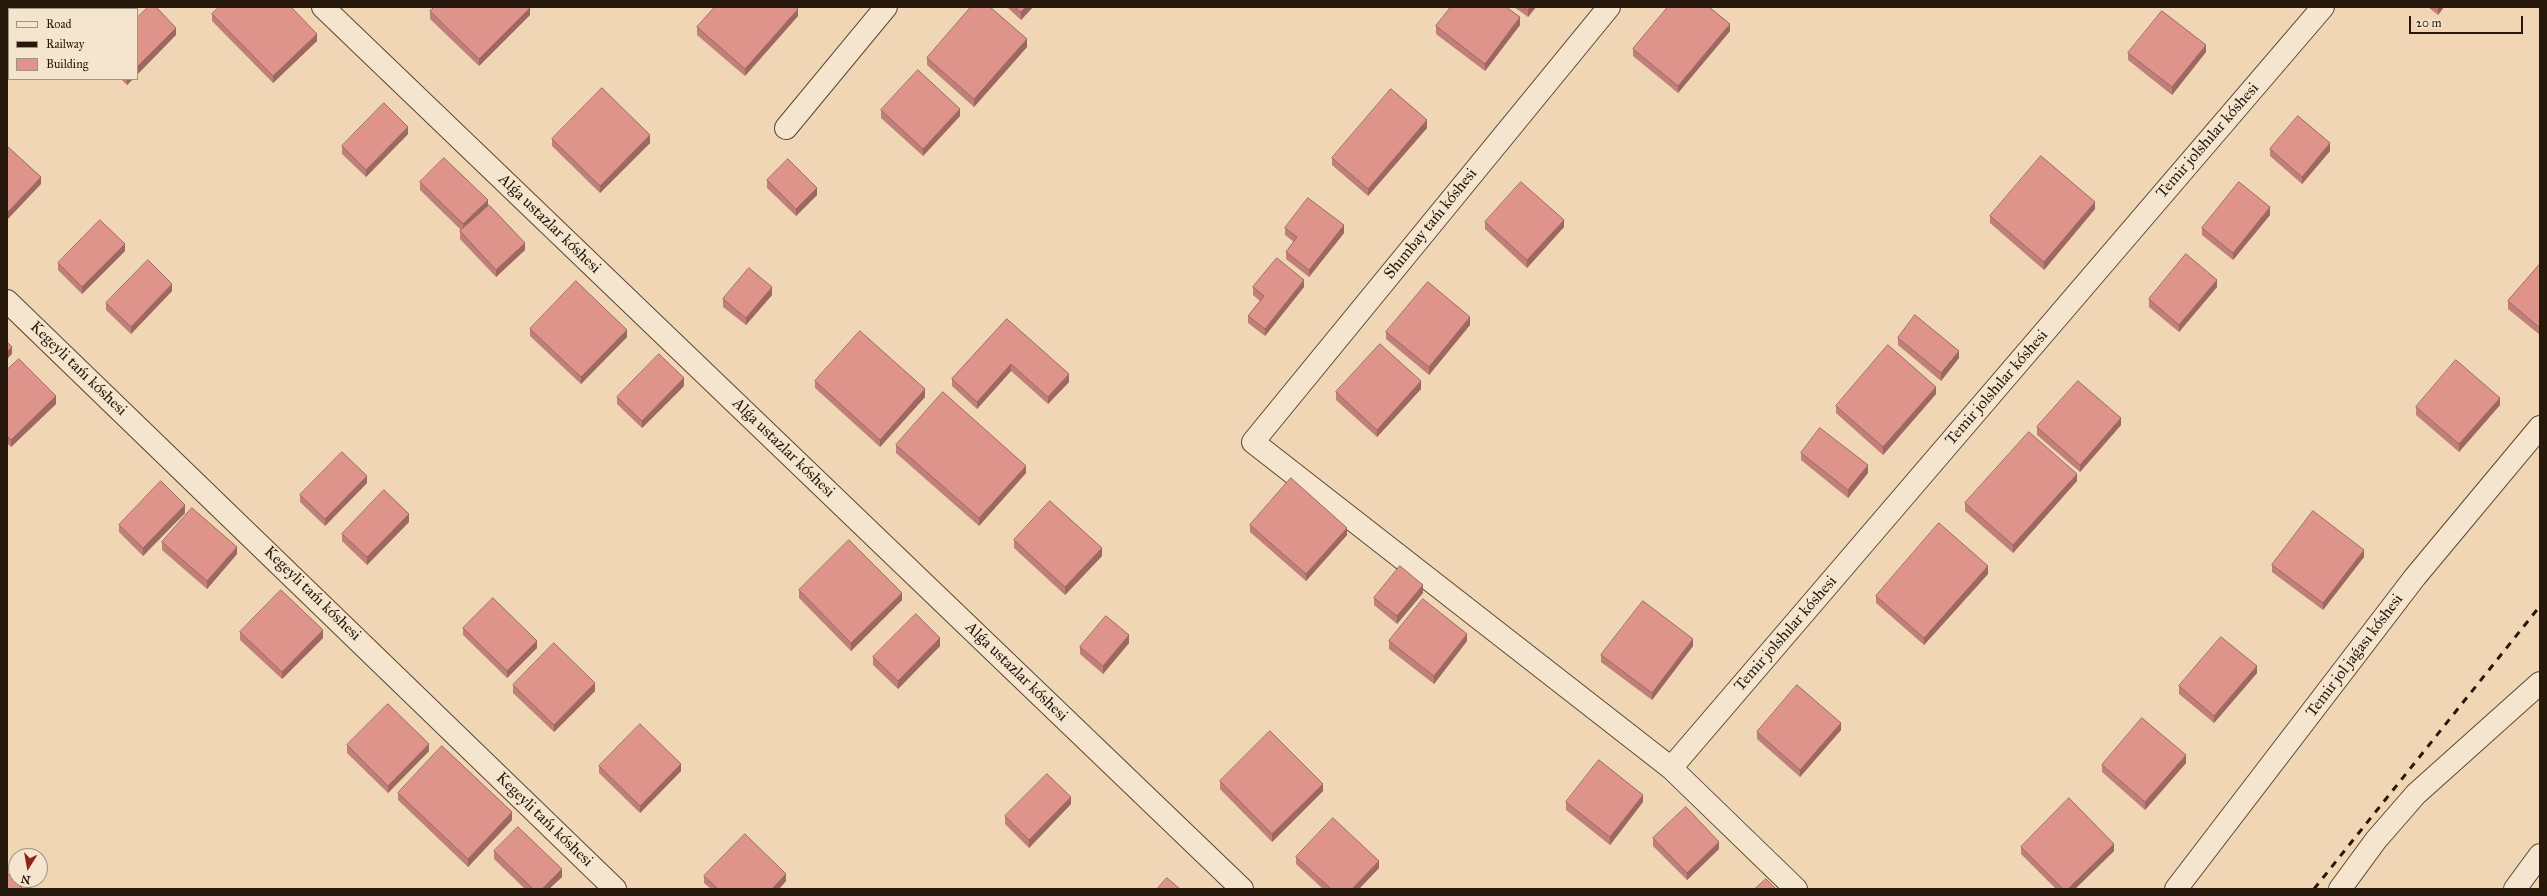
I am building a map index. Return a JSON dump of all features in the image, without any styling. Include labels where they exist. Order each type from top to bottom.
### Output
[{"type":"street","name":"Alǵa ustazlar kóshesi","points":[[323,7],[1242,889]]},
{"type":"street","points":[[786,128],[886,7]]},
{"type":"street","name":"Shımbay tańı kóshesi","points":[[1609,7],[1253,442],[1672,768]]},
{"type":"street","name":"Temir jolshılar kóshesi","points":[[1672,768],[2323,7]]},
{"type":"street","name":"Kegeyli tańı kóshesi","points":[[7,301],[615,889]]},
{"type":"street","name":"Temir jol jaǵası kóshesi","points":[[2176,889],[2415,577],[2540,427]]},
{"type":"street","points":[[2340,889],[2376,840],[2416,794],[2540,682]]},
{"type":"street","points":[[1672,768],[1796,889]]},
{"type":"street","points":[[2515,889],[2540,855]]},
{"type":"building","points":[[148,7],[156,7],[176,28],[138,66],[138,17]]},
{"type":"building","points":[[219,7],[291,7],[317,34],[273,76],[212,14]]},
{"type":"building","points":[[435,7],[530,8],[479,59],[430,11]]},
{"type":"building","points":[[715,7],[796,7],[798,9],[745,69],[697,27]]},
{"type":"building","points":[[971,7],[990,7],[1027,39],[974,99],[927,58]]},
{"type":"building","points":[[1015,7],[1026,7],[1021,12]]},
{"type":"building","points":[[1451,7],[1506,7],[1520,17],[1485,64],[1436,26]]},
{"type":"building","points":[[1668,7],[1709,7],[1730,24],[1678,86],[1633,49]]},
{"type":"building","points":[[2162,11],[2206,45],[2172,87],[2128,53]]},
{"type":"building","points":[[918,70],[960,109],[923,149],[881,110]]},
{"type":"building","points":[[602,88],[650,135],[600,186],[552,139]]},
{"type":"building","points":[[1391,89],[1427,120],[1368,189],[1332,158]]},
{"type":"building","points":[[384,103],[408,127],[366,170],[342,146]]},
{"type":"building","points":[[2298,116],[2330,143],[2302,177],[2270,149]]},
{"type":"building","points":[[7,146],[41,177],[7,213]]},
{"type":"building","points":[[2041,156],[2095,202],[2044,262],[1990,216]]},
{"type":"building","points":[[444,158],[488,200],[463,224],[420,182]]},
{"type":"building","points":[[788,159],[817,188],[796,209],[767,180]]},
{"type":"building","points":[[1521,182],[1564,220],[1527,260],[1485,222]]},
{"type":"building","points":[[2239,182],[2270,207],[2233,253],[2202,228]]},
{"type":"building","points":[[1308,198],[1344,225],[1309,270],[1286,252],[1297,237],[1285,228]]},
{"type":"building","points":[[489,205],[525,243],[496,270],[460,231]]},
{"type":"building","points":[[100,220],[125,244],[82,287],[58,263]]},
{"type":"building","points":[[2186,254],[2217,280],[2179,325],[2149,299]]},
{"type":"building","points":[[1277,258],[1304,280],[1265,329],[1248,316],[1264,296],[1253,287]]},
{"type":"building","points":[[148,260],[172,284],[131,327],[106,303]]},
{"type":"building","points":[[2540,264],[2540,328],[2508,301]]},
{"type":"building","points":[[749,268],[772,287],[746,318],[723,299]]},
{"type":"building","points":[[576,281],[627,330],[581,377],[530,329]]},
{"type":"building","points":[[1428,282],[1470,317],[1429,367],[1386,332]]},
{"type":"building","points":[[1915,315],[1959,351],[1941,373],[1898,338]]},
{"type":"building","points":[[1007,319],[1069,374],[1048,397],[1011,364],[977,402],[952,379]]},
{"type":"building","points":[[860,331],[925,389],[880,440],[815,381]]},
{"type":"building","points":[[7,342],[12,347],[7,352]]},
{"type":"building","points":[[1380,344],[1421,381],[1377,430],[1336,392]]},
{"type":"building","points":[[1888,345],[1936,387],[1883,447],[1836,406]]},
{"type":"building","points":[[659,354],[684,378],[642,421],[617,397]]},
{"type":"building","points":[[19,359],[56,396],[11,440],[7,436],[7,370]]},
{"type":"building","points":[[2456,360],[2500,398],[2459,444],[2416,407]]},
{"type":"building","points":[[2078,381],[2121,418],[2080,465],[2037,427]]},
{"type":"building","points":[[943,392],[1026,466],[979,518],[896,445]]},
{"type":"building","points":[[1820,428],[1868,465],[1848,490],[1801,453]]},
{"type":"building","points":[[2029,432],[2077,474],[2013,545],[1965,503]]},
{"type":"building","points":[[342,452],[367,476],[325,519],[300,495]]},
{"type":"building","points":[[1291,478],[1347,528],[1306,574],[1250,525]]},
{"type":"building","points":[[161,481],[185,505],[143,548],[119,525]]},
{"type":"building","points":[[384,490],[409,514],[367,557],[342,534]]},
{"type":"building","points":[[1050,501],[1102,548],[1065,587],[1014,540]]},
{"type":"building","points":[[192,508],[237,547],[207,581],[162,542]]},
{"type":"building","points":[[2313,511],[2364,550],[2323,603],[2272,565]]},
{"type":"building","points":[[1939,523],[1988,566],[1924,638],[1876,596]]},
{"type":"building","points":[[849,540],[902,593],[851,643],[799,590]]},
{"type":"building","points":[[1400,566],[1423,585],[1397,616],[1374,598]]},
{"type":"building","points":[[281,590],[323,630],[282,672],[240,632]]},
{"type":"building","points":[[493,598],[537,641],[507,671],[463,628]]},
{"type":"building","points":[[1423,599],[1467,634],[1434,676],[1389,641]]},
{"type":"building","points":[[1643,601],[1693,639],[1652,693],[1601,655]]},
{"type":"building","points":[[916,614],[940,638],[898,681],[873,657]]},
{"type":"building","points":[[1106,616],[1129,635],[1103,666],[1080,647]]},
{"type":"building","points":[[2221,637],[2257,666],[2214,716],[2179,686]]},
{"type":"building","points":[[554,643],[595,683],[554,725],[513,685]]},
{"type":"building","points":[[1797,685],[1841,723],[1800,770],[1757,732]]},
{"type":"building","points":[[388,704],[429,744],[388,786],[347,745]]},
{"type":"building","points":[[2142,718],[2186,755],[2145,802],[2102,765]]},
{"type":"building","points":[[640,724],[681,764],[640,806],[599,766]]},
{"type":"building","points":[[1270,731],[1323,784],[1272,834],[1220,781]]},
{"type":"building","points":[[442,746],[512,812],[468,859],[398,793]]},
{"type":"building","points":[[1599,760],[1643,795],[1610,837],[1566,802]]},
{"type":"building","points":[[1047,774],[1071,797],[1029,840],[1005,816]]},
{"type":"building","points":[[2069,798],[2114,844],[2068,889],[2063,889],[2021,847]]},
{"type":"building","points":[[1686,807],[1719,842],[1687,873],[1653,838]]},
{"type":"building","points":[[1333,818],[1379,861],[1352,889],[1331,889],[1296,857]]},
{"type":"building","points":[[518,827],[562,869],[542,889],[533,889],[494,851]]},
{"type":"building","points":[[745,834],[786,874],[772,889],[718,889],[704,876]]},
{"type":"building","points":[[7,873],[8,888],[23,889],[7,889]]},
{"type":"building","points":[[1167,878],[1180,889],[1157,889]]},
{"type":"building","points":[[1766,879],[1776,889],[1755,889]]},
{"type":"railway","points":[[2314,889],[2540,606]]}]
